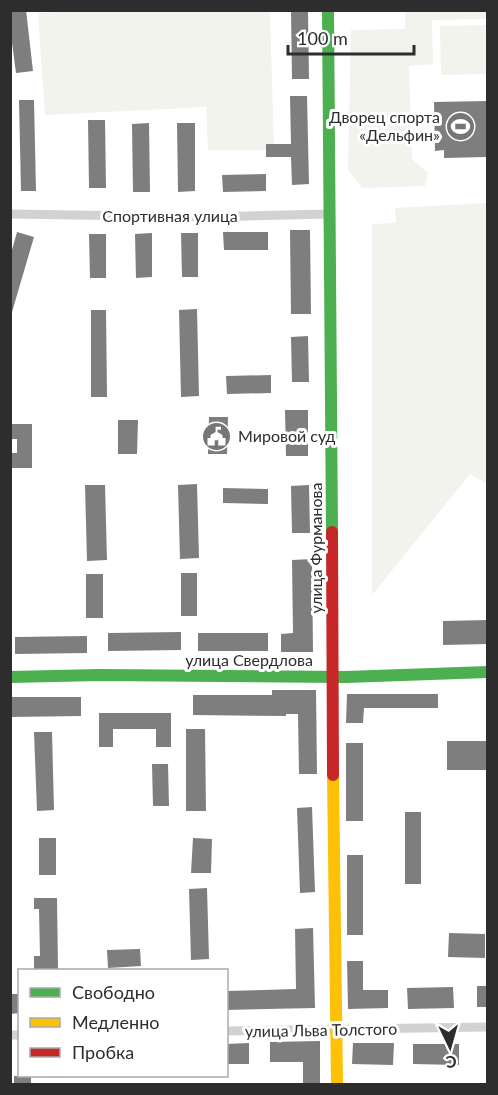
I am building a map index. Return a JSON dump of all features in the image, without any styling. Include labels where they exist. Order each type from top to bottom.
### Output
[{"type":"main road","name":"улица Фурманова","points":[[328,10],[337,1084]]},
{"type":"main road","name":"улица Свердлова","points":[[10,677],[89,675],[333,677],[488,672]]},
{"type":"street","name":"Спортивная улица","points":[[10,214],[207,217],[329,214]]},
{"type":"street","name":"улица Льва Толстого","points":[[228,1031],[488,1027]]},
{"type":"shaded area","points":[[103,10],[270,11],[274,150],[208,150],[206,107],[45,115],[38,13]]},
{"type":"shaded area","points":[[405,11],[487,11],[487,19],[432,20],[433,64],[409,66],[412,159],[428,173],[425,186],[362,188],[348,170],[351,30],[405,29]]},
{"type":"shaded area","points":[[487,25],[487,74],[441,75],[440,26]]},
{"type":"shaded area","points":[[487,203],[487,480],[485,483],[470,474],[372,595],[372,224],[396,223],[395,208]]},
{"type":"building","points":[[10,10],[26,10],[33,71],[16,73]]},
{"type":"building","points":[[291,10],[308,10],[309,79],[292,79]]},
{"type":"building","points":[[290,96],[307,96],[309,184],[292,185],[291,157],[266,157],[266,144],[291,144]]},
{"type":"building","points":[[19,100],[34,100],[36,191],[21,191]]},
{"type":"building","name":"Дворец спорта «Дельфин»","points":[[488,101],[486,157],[444,158],[444,150],[435,151],[434,102]]},
{"type":"building","points":[[88,120],[105,120],[106,188],[89,188]]},
{"type":"building","points":[[149,123],[150,192],[133,192],[132,124]]},
{"type":"building","points":[[177,123],[195,123],[195,191],[178,192]]},
{"type":"building","points":[[266,174],[266,191],[223,192],[222,175]]},
{"type":"building","points":[[290,230],[310,230],[311,314],[291,314]]},
{"type":"building","points":[[17,232],[34,237],[12,312],[10,312],[10,257]]},
{"type":"building","points":[[223,232],[268,232],[268,250],[224,250]]},
{"type":"building","points":[[152,233],[152,277],[136,278],[135,234]]},
{"type":"building","points":[[181,233],[198,233],[198,277],[182,277]]},
{"type":"building","points":[[89,234],[106,234],[106,278],[90,278]]},
{"type":"building","points":[[197,309],[199,396],[181,397],[179,310]]},
{"type":"building","points":[[91,310],[106,310],[107,397],[91,397]]},
{"type":"building","points":[[308,336],[309,382],[292,382],[291,337]]},
{"type":"building","points":[[271,375],[271,393],[227,394],[226,376]]},
{"type":"building","points":[[285,410],[308,410],[308,456],[286,456]]},
{"type":"building","points":[[209,417],[228,417],[227,454],[208,454]]},
{"type":"building","points":[[118,420],[138,420],[137,454],[118,454]]},
{"type":"building","points":[[10,424],[32,424],[32,468],[10,468],[10,453],[17,453],[17,439],[10,439]]},
{"type":"building","points":[[197,484],[199,558],[180,559],[178,485]]},
{"type":"building","points":[[85,485],[105,485],[107,560],[87,561]]},
{"type":"building","points":[[309,485],[310,533],[292,533],[291,486]]},
{"type":"building","points":[[223,488],[268,489],[268,504],[223,503]]},
{"type":"building","points":[[312,559],[313,652],[281,652],[281,634],[293,633],[292,560]]},
{"type":"building","points":[[181,573],[197,573],[197,616],[181,616]]},
{"type":"building","points":[[86,574],[103,574],[103,618],[86,618]]},
{"type":"building","points":[[488,620],[488,644],[443,645],[443,621]]},
{"type":"building","points":[[181,632],[181,650],[108,651],[108,633]]},
{"type":"building","points":[[198,633],[268,633],[268,651],[198,651]]},
{"type":"building","points":[[87,636],[87,653],[15,654],[15,637]]},
{"type":"building","points":[[272,690],[316,690],[317,774],[299,774],[298,714],[286,714],[286,716],[193,715],[193,695],[272,695]]},
{"type":"building","points":[[347,694],[438,694],[438,708],[364,708],[363,723],[346,723]]},
{"type":"building","points":[[10,697],[81,697],[81,716],[10,717]]},
{"type":"building","points":[[99,713],[171,713],[171,747],[156,747],[156,729],[113,729],[113,747],[99,747]]},
{"type":"building","points":[[186,729],[205,729],[206,811],[186,811]]},
{"type":"building","points":[[34,732],[52,732],[54,810],[37,811]]},
{"type":"building","points":[[447,741],[486,741],[486,770],[447,770]]},
{"type":"building","points":[[346,743],[363,743],[363,821],[346,821]]},
{"type":"building","points":[[152,764],[168,764],[169,806],[153,806]]},
{"type":"building","points":[[312,807],[315,892],[300,893],[297,808]]},
{"type":"building","points":[[405,812],[421,812],[421,884],[405,884]]},
{"type":"building","points":[[39,838],[56,838],[56,875],[39,875]]},
{"type":"building","points":[[193,838],[212,839],[211,873],[191,873]]},
{"type":"building","points":[[347,855],[363,855],[363,935],[347,935]]},
{"type":"building","points":[[207,888],[209,959],[191,960],[189,889]]},
{"type":"building","points":[[34,898],[57,898],[58,969],[34,969],[34,956],[40,956],[39,909],[34,909]]},
{"type":"building","points":[[313,928],[315,1008],[228,1010],[228,991],[296,989],[295,929]]},
{"type":"building","points":[[449,933],[485,934],[485,958],[448,957]]},
{"type":"building","points":[[140,949],[141,966],[108,968],[107,950]]},
{"type":"building","points":[[347,961],[363,961],[363,990],[388,990],[388,1008],[348,1009]]},
{"type":"building","points":[[477,986],[488,986],[488,1007],[477,1007]]},
{"type":"building","points":[[453,987],[454,1008],[408,1009],[407,988]]},
{"type":"building","points":[[10,994],[18,994],[18,1013],[10,1014]]},
{"type":"building","points":[[320,1041],[320,1084],[303,1084],[303,1062],[270,1062],[270,1042]]},
{"type":"building","points":[[249,1043],[249,1064],[228,1064],[228,1044]]},
{"type":"building","points":[[353,1043],[394,1043],[393,1065],[352,1064]]},
{"type":"building","points":[[413,1044],[459,1044],[459,1065],[413,1064]]},
{"type":"building","points":[[14,1076],[31,1077],[31,1084],[14,1084]]},
{"type":"traffic: fast","points":[[328,10],[332,532]]},
{"type":"traffic: fast","points":[[10,677],[100,675],[346,677],[488,672]]},
{"type":"traffic: slow","points":[[333,775],[337,1084]]},
{"type":"traffic: jam","points":[[332,532],[333,775]]},
{"type":"place","name":"Дворец спорта «Дельфин»","points":[[461,126]]},
{"type":"place","name":"Мировой суд","points":[[217,436]]}]
